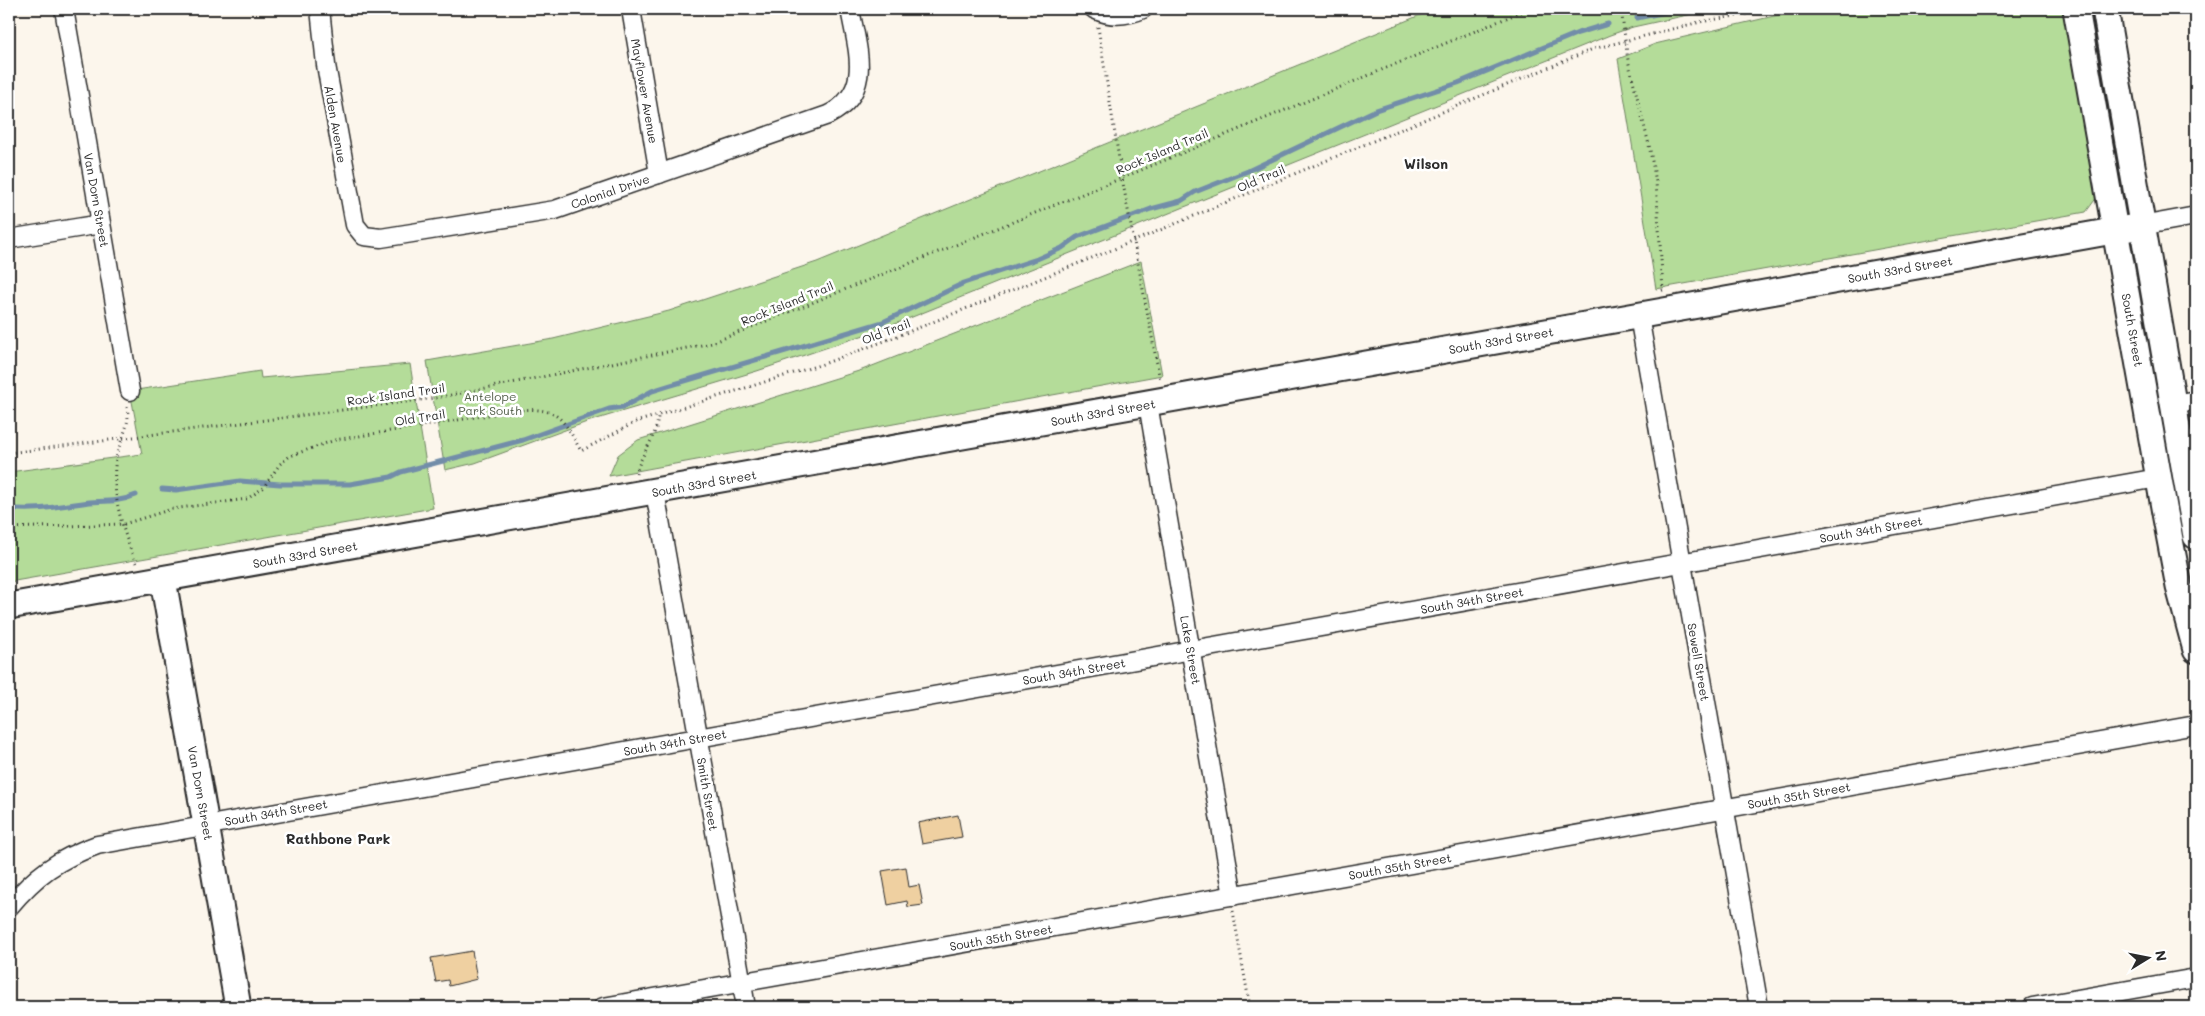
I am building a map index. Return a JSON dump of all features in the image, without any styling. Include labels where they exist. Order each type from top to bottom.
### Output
[{"type":"main road","name":"South Street","points":[[2076,9],[2158,478],[2180,587],[2196,650]]},
{"type":"main road","points":[[2105,9],[2141,226],[2185,402],[2196,536]]},
{"type":"main road","name":"South 33rd Street","points":[[9,606],[647,494],[2141,226]]},
{"type":"main road","name":"Van Dorn Street","points":[[152,581],[206,825],[238,1007]]},
{"type":"street","name":"Van Dorn Street","points":[[64,9],[130,391]]},
{"type":"street","name":"Alden Avenue","points":[[320,9],[326,64],[351,207],[355,225],[364,236]]},
{"type":"street","name":"Mayflower Avenue","points":[[631,9],[660,174]]},
{"type":"street","name":"Colonial Drive","points":[[364,236],[400,236],[555,210],[828,115],[846,103],[856,89],[860,66],[850,9]]},
{"type":"street","points":[[1096,10],[1119,15],[1143,9]]},
{"type":"street","name":"South 33rd Street","points":[[2141,226],[2196,216]]},
{"type":"street","points":[[9,239],[101,224]]},
{"type":"street","name":"Sewell Street","points":[[1639,316],[1759,1007]]},
{"type":"street","name":"Lake Street","points":[[1156,403],[1191,650],[1232,896]]},
{"type":"street","name":"South 34th Street","points":[[9,907],[30,882],[51,866],[73,854],[97,845],[2158,478]]},
{"type":"street","name":"Smith Street","points":[[647,494],[698,738],[746,1007]]},
{"type":"street","name":"South 35th Street","points":[[603,1007],[2196,725]]},
{"type":"street","points":[[2032,1007],[2196,978]]},
{"type":"path","name":"Rock Island Trail","points":[[9,453],[436,398],[712,343],[1122,178],[1528,9]]},
{"type":"path","points":[[1621,9],[1628,60],[1656,182],[1663,290],[1657,291]]},
{"type":"path","name":"Old Trail","points":[[9,528],[124,524],[172,509],[247,499],[263,488],[272,474],[290,456],[335,440],[519,410],[537,409],[550,411],[560,418],[581,451],[636,422],[826,364],[1134,241],[1593,49],[1700,22],[1776,9]]},
{"type":"path","points":[[1096,10],[1122,178],[1131,221],[1156,403]]},
{"type":"path","points":[[130,391],[124,392],[128,412],[127,426],[116,456],[116,496],[124,524],[152,581]]},
{"type":"path","points":[[647,494],[636,473],[642,456],[658,426],[658,415]]},
{"type":"path","points":[[1232,896],[1250,1007]]},
{"type":"green space","name":"Antelope Park South","points":[[1435,9],[1715,9],[1633,27],[1610,35],[885,328],[757,371],[587,422],[475,463],[445,470],[427,361],[553,339],[669,311],[817,262]]},
{"type":"green space","points":[[1804,9],[2063,9],[2097,197],[2086,212],[1656,289],[1618,59],[1655,44]]},
{"type":"green space","points":[[1141,261],[1162,375],[609,476],[618,455],[638,440],[862,370]]},
{"type":"green space","points":[[410,364],[433,508],[9,582],[9,472],[142,454],[130,391],[260,371],[261,378]]},
{"type":"building","points":[[958,815],[962,837],[922,844],[918,823]]},
{"type":"building","points":[[906,867],[909,887],[919,885],[923,905],[908,907],[907,901],[888,905],[882,871]]},
{"type":"building","points":[[472,951],[477,979],[449,986],[448,980],[436,982],[431,958]]},
{"type":"waterway","points":[[1637,18],[1666,12],[1714,9]]},
{"type":"waterway","points":[[162,489],[176,490],[240,481],[280,484],[350,484],[391,477],[401,472],[523,440],[609,409],[623,407],[652,391],[883,322],[964,283],[1037,259],[1062,248],[1077,237],[1151,209],[1181,201],[1195,192],[1248,171],[1376,110],[1458,83],[1578,33],[1608,24]]},
{"type":"waterway","points":[[9,508],[50,508],[119,500],[136,495]]},
{"type":"district","name":"Wilson","points":[[1426,163]]},
{"type":"district","name":"Rathbone Park","points":[[338,838]]}]
